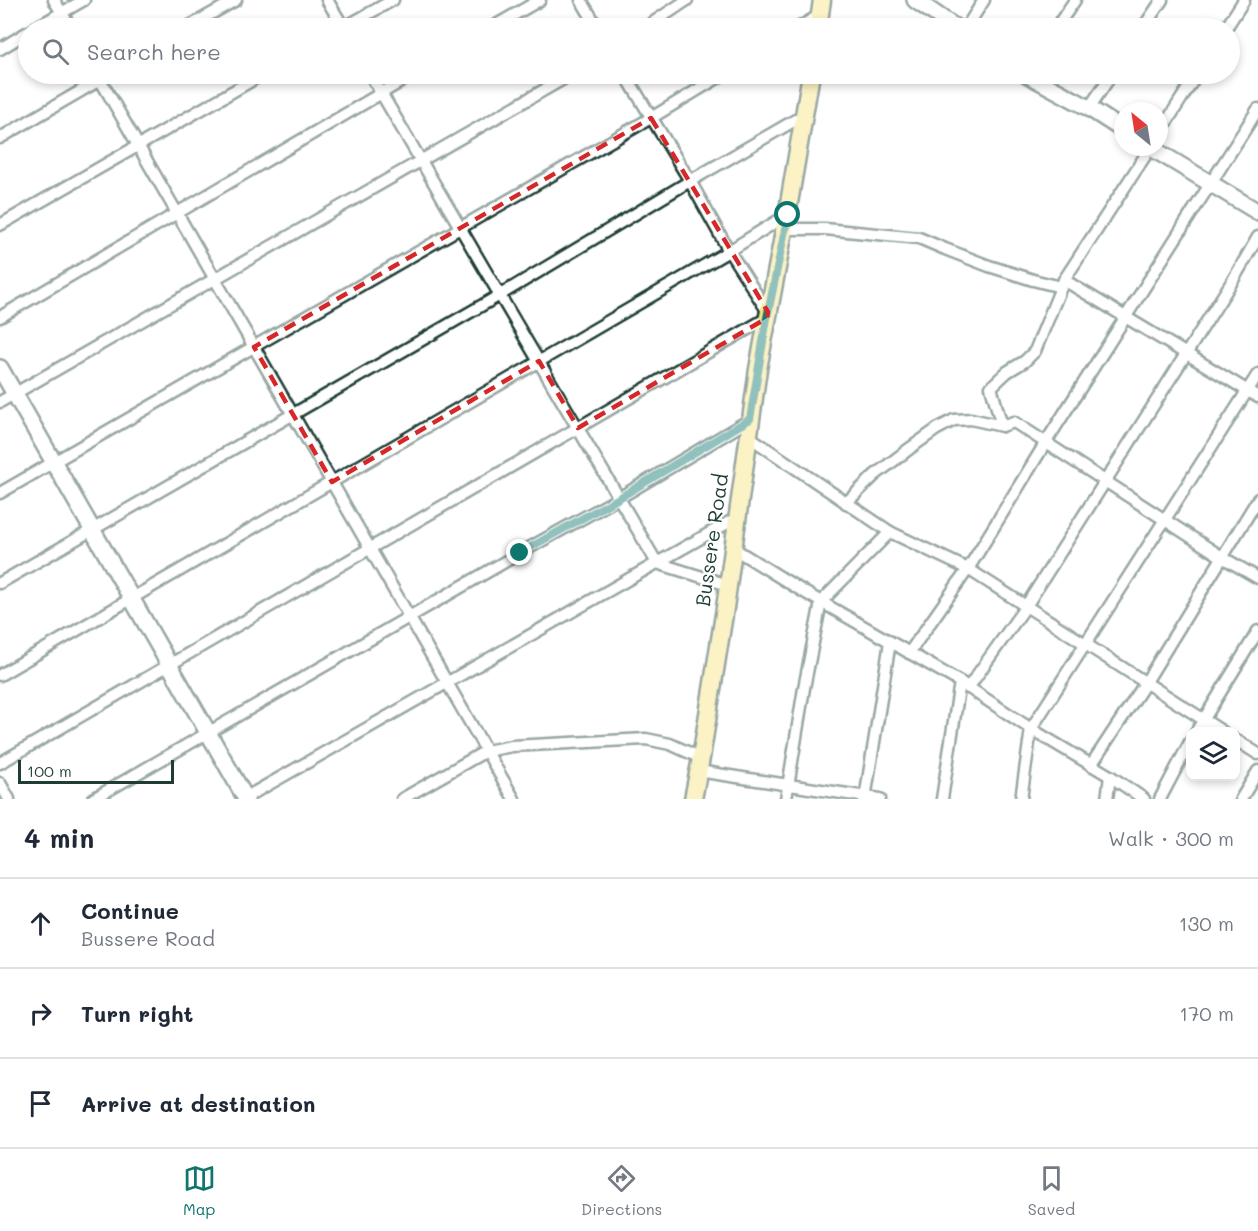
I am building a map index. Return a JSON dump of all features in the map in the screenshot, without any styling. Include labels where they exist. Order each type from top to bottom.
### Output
[{"type":"main road","name":"Bussere Road","points":[[693,799],[728,585],[750,419],[809,84]]},
{"type":"street","points":[[54,0],[65,18]]},
{"type":"street","points":[[53,18],[84,0]]},
{"type":"street","points":[[204,18],[236,0]]},
{"type":"street","points":[[327,0],[338,18]]},
{"type":"street","points":[[362,18],[393,0]]},
{"type":"street","points":[[508,18],[540,0]]},
{"type":"street","points":[[581,0],[592,18]]},
{"type":"street","points":[[660,18],[687,0]]},
{"type":"street","points":[[915,0],[941,18]]},
{"type":"street","points":[[972,18],[984,0]]},
{"type":"street","points":[[1063,18],[1076,0]]},
{"type":"street","points":[[1150,18],[1162,0]]},
{"type":"street","points":[[1232,18],[1244,0]]},
{"type":"street","points":[[0,49],[18,38]]},
{"type":"street","points":[[0,138],[85,84]]},
{"type":"street","points":[[103,84],[514,799]]},
{"type":"street","points":[[0,225],[246,84]]},
{"type":"street","points":[[376,84],[657,563],[728,585]]},
{"type":"street","points":[[0,317],[396,84]]},
{"type":"street","points":[[0,402],[554,84]]},
{"type":"street","points":[[0,763],[578,428],[768,315],[631,84]]},
{"type":"street","points":[[0,493],[707,84]]},
{"type":"street","points":[[1045,84],[1114,124]]},
{"type":"street","points":[[1089,108],[1105,84]]},
{"type":"street","points":[[1168,120],[1191,84]]},
{"type":"street","points":[[909,653],[968,568],[1258,109]]},
{"type":"street","points":[[0,583],[500,295],[804,115]]},
{"type":"street","points":[[1002,426],[991,387],[1035,351],[1063,284],[1145,156]]},
{"type":"street","points":[[1166,156],[1258,212]]},
{"type":"street","points":[[0,675],[729,251],[786,222],[825,229],[919,238],[989,266],[1034,280],[1063,284],[1126,317],[1258,397]]},
{"type":"street","points":[[942,799],[964,685],[1026,606],[1258,237]]},
{"type":"street","points":[[0,368],[245,799],[738,517]]},
{"type":"street","points":[[1021,799],[1031,729],[1258,374]]},
{"type":"street","points":[[93,799],[619,498],[750,419]]},
{"type":"street","points":[[846,503],[875,475],[937,429],[954,420],[971,419],[1002,426],[1014,422],[1258,578]]},
{"type":"street","points":[[748,436],[890,532],[968,568],[1215,727]]},
{"type":"street","points":[[1091,765],[1146,682],[1258,499]]},
{"type":"street","points":[[786,799],[821,602],[890,532]]},
{"type":"street","points":[[733,548],[964,685],[1144,799]]},
{"type":"street","points":[[1199,727],[1258,631]]},
{"type":"street","points":[[865,798],[890,642]]},
{"type":"street","points":[[402,799],[486,751],[512,746],[646,739],[670,744],[700,765],[788,785],[880,799]]},
{"type":"street","points":[[1240,743],[1258,754]]},
{"type":"street","points":[[1160,799],[1186,751]]},
{"type":"street","points":[[1241,799],[1258,771]]},
{"type":"street","points":[[1107,799],[1110,776]]},
{"type":"street","points":[[0,783],[9,799]]},
{"type":"highlighted area","points":[[651,118],[768,312],[767,318],[578,428],[539,361],[332,482],[254,347]]},
{"type":"route","points":[[520,553],[619,498],[750,419],[788,215]]}]
